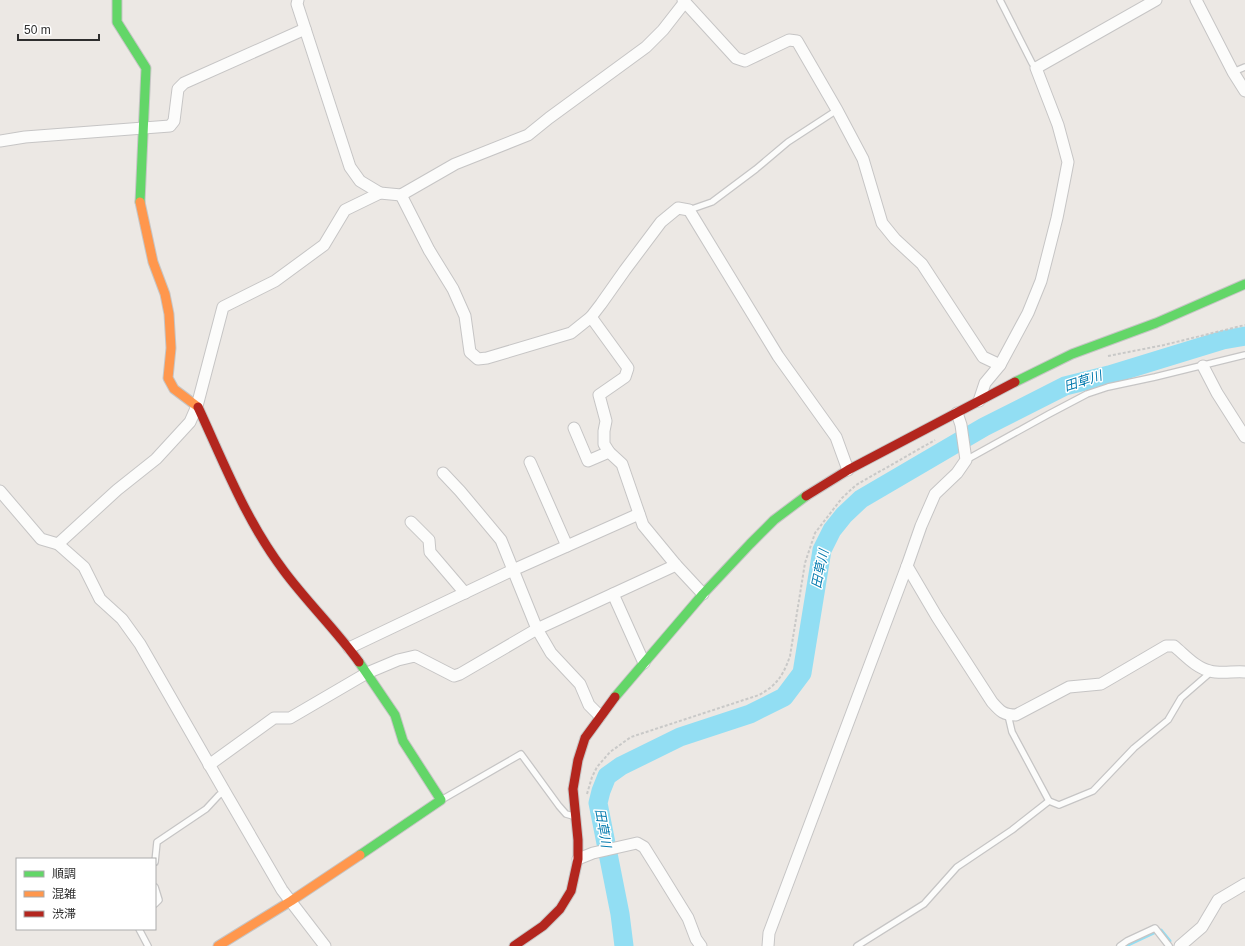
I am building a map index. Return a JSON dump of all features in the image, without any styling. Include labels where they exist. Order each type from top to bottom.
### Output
[{"type":"street","points":[[117,0],[117,22],[146,68],[140,202],[152,262],[165,294],[169,314],[171,348],[168,378],[174,389],[197,406],[250,519],[283,570],[349,648],[367,673],[395,715],[403,741],[441,800],[291,902],[218,946]]},
{"type":"street","points":[[298,0],[297,4],[350,167],[360,181],[380,193],[401,195],[455,164],[528,135],[646,46],[663,30],[684,1],[736,58],[745,60],[789,40],[797,41],[837,110],[863,159],[882,223],[894,239],[922,264],[983,357],[1000,365]]},
{"type":"street","points":[[979,401],[985,383],[1000,365],[1028,312],[1041,281],[1057,218],[1068,162],[1058,125],[1036,68],[1156,0]]},
{"type":"street","points":[[1196,0],[1233,72],[1245,91]]},
{"type":"street","points":[[0,141],[25,137],[170,126],[174,121],[178,89],[184,83],[305,29]]},
{"type":"street","points":[[58,544],[117,490],[156,459],[190,422],[197,406],[223,306],[275,280],[324,245],[345,210],[380,193]]},
{"type":"street","points":[[401,195],[429,250],[453,289],[465,316],[470,352],[478,359],[487,358],[571,333],[591,317],[602,304],[624,270],[661,222],[678,208],[689,210],[778,356],[836,437],[848,470]]},
{"type":"street","points":[[514,946],[543,926],[560,909],[571,892],[578,860],[573,789],[578,760],[585,738],[600,716],[703,594],[774,520],[806,496],[848,470],[1029,374],[1072,354],[1156,323],[1245,284]]},
{"type":"street","points":[[591,317],[628,368],[625,377],[599,395],[606,421],[604,444],[622,464],[644,525],[676,565],[703,594]]},
{"type":"street","points":[[1203,366],[1217,393],[1245,437]]},
{"type":"street","points":[[768,946],[769,933],[921,526],[935,494],[958,473],[966,460],[961,425],[957,413]]},
{"type":"street","points":[[574,428],[588,461],[610,452]]},
{"type":"street","points":[[530,462],[567,546]]},
{"type":"street","points":[[443,473],[501,540],[537,629],[551,653],[580,684],[589,705],[600,716]]},
{"type":"street","points":[[0,491],[41,539],[58,544],[84,568],[100,599],[122,619],[140,644],[282,890],[325,946]]},
{"type":"street","points":[[349,648],[465,592],[639,514]]},
{"type":"street","points":[[411,522],[428,540],[430,552],[465,592]]},
{"type":"street","points":[[209,765],[274,718],[290,718],[367,673],[398,660],[415,656],[454,676],[460,674],[537,629],[676,565]]},
{"type":"street","points":[[907,566],[937,617],[992,702],[1001,712],[1008,715],[1016,715],[1069,687],[1101,684],[1166,646],[1174,646],[1197,666],[1210,672],[1245,672]]},
{"type":"street","points":[[613,594],[644,663]]},
{"type":"street","points":[[578,860],[593,853],[637,843],[644,848],[688,918],[696,939],[701,946]]},
{"type":"street","points":[[1180,946],[1202,927],[1218,900],[1245,884]]},
{"type":"lane","points":[[1000,0],[1032,64],[1036,68]]},
{"type":"lane","points":[[1233,72],[1245,67]]},
{"type":"lane","points":[[689,210],[712,202],[756,169],[788,142],[837,110]]},
{"type":"lane","points":[[966,460],[1087,394],[1108,387],[1245,355]]},
{"type":"lane","points":[[1008,715],[1012,732],[1049,801],[1059,805],[1093,791],[1134,748],[1168,720],[1181,698],[1210,672]]},
{"type":"lane","points":[[441,800],[522,754],[562,810],[566,814],[576,817]]},
{"type":"lane","points":[[155,858],[157,842],[206,809],[219,795],[225,792]]},
{"type":"lane","points":[[857,946],[924,904],[957,867],[1012,830],[1049,801]]},
{"type":"lane","points":[[156,890],[160,900],[156,903]]},
{"type":"lane","points":[[1120,946],[1127,941],[1155,928],[1169,946]]},
{"type":"lane","points":[[140,930],[148,946]]},
{"type":"path","points":[[1102,358],[1164,345],[1245,325]]},
{"type":"path","points":[[587,798],[592,777],[597,767],[610,752],[630,736],[759,695],[779,680],[785,670],[790,656],[805,563],[815,533],[842,498],[856,485],[936,440]]},
{"type":"waterway","name":"田草川","points":[[624,946],[620,914],[598,803],[607,776],[621,766],[680,737],[750,714],[784,697],[802,673],[822,550],[832,530],[844,515],[861,499],[984,427],[1065,386],[1109,375],[1223,340],[1245,336]]},
{"type":"waterway","points":[[1161,930],[1170,941]]},
{"type":"waterway","points":[[1126,946],[1154,933]]},
{"type":"traffic: fast","points":[[117,0],[117,22],[146,68],[140,202]]},
{"type":"traffic: fast","points":[[1015,382],[1072,354],[1156,323],[1245,284]]},
{"type":"traffic: fast","points":[[615,697],[703,594],[750,544],[774,520],[806,496]]},
{"type":"traffic: fast","points":[[359,662],[395,715],[403,741],[441,800],[360,855]]},
{"type":"traffic: slow","points":[[140,202],[153,262],[165,294],[169,314],[171,348],[168,378],[174,389],[198,407]]},
{"type":"traffic: slow","points":[[218,946],[291,901],[360,855]]},
{"type":"traffic: jam","points":[[806,496],[848,470],[1015,382]]},
{"type":"traffic: jam","points":[[198,407],[236,491],[270,552],[359,662]]},
{"type":"traffic: jam","points":[[514,946],[543,926],[560,909],[571,891],[578,859],[578,840],[573,789],[578,760],[585,738],[615,697]]}]
